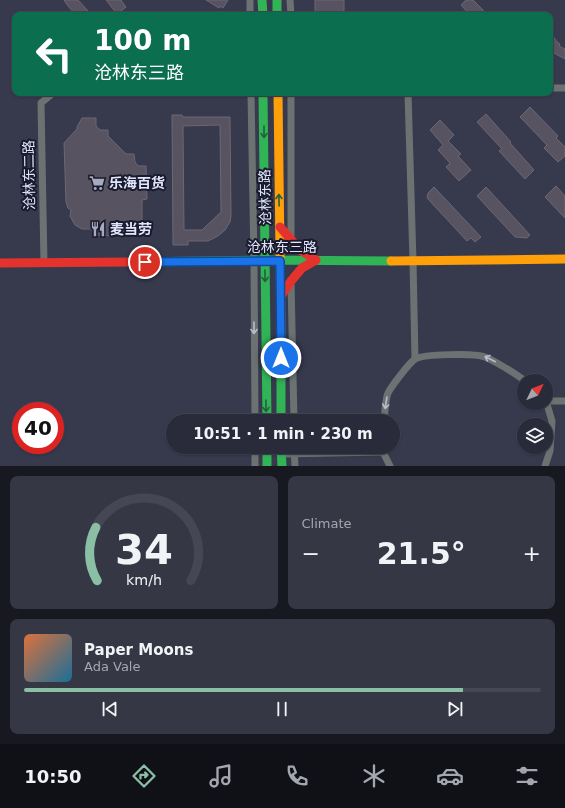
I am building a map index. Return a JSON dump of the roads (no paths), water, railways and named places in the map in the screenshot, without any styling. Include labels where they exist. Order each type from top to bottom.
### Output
[{"type":"street","points":[[250,0],[250,12]]},
{"type":"street","points":[[262,0],[262,12]]},
{"type":"street","points":[[277,0],[277,12]]},
{"type":"street","points":[[290,0],[291,12]]},
{"type":"street","points":[[553,88],[565,88]]},
{"type":"street","name":"沧林东二路","points":[[44,263],[41,104],[50,96]]},
{"type":"street","points":[[251,96],[254,261],[254,414]]},
{"type":"street","name":"沧林东路","points":[[263,96],[267,414]]},
{"type":"street","name":"沧林东路","points":[[278,96],[281,414]]},
{"type":"street","points":[[291,96],[291,240]]},
{"type":"street","points":[[408,96],[415,359]]},
{"type":"street","points":[[280,227],[300,250],[316,260],[302,268],[281,296]]},
{"type":"street","name":"沧林东三路","points":[[0,263],[264,260],[413,262],[565,259]]},
{"type":"street","points":[[291,281],[294,414]]},
{"type":"street","points":[[385,414],[388,394],[415,359],[426,356],[448,354],[484,356],[517,376]]},
{"type":"street","points":[[553,401],[565,401]]},
{"type":"street","points":[[545,466],[550,451],[552,421],[549,410]]},
{"type":"street","points":[[255,454],[255,466]]},
{"type":"street","points":[[267,454],[267,466]]},
{"type":"street","points":[[282,454],[282,466]]},
{"type":"street","points":[[294,454],[295,466]]},
{"type":"street","points":[[385,454],[390,466]]},
{"type":"place","name":"乐海百货","points":[[97,183]]},
{"type":"place","name":"麦当劳","points":[[98,229]]}]
